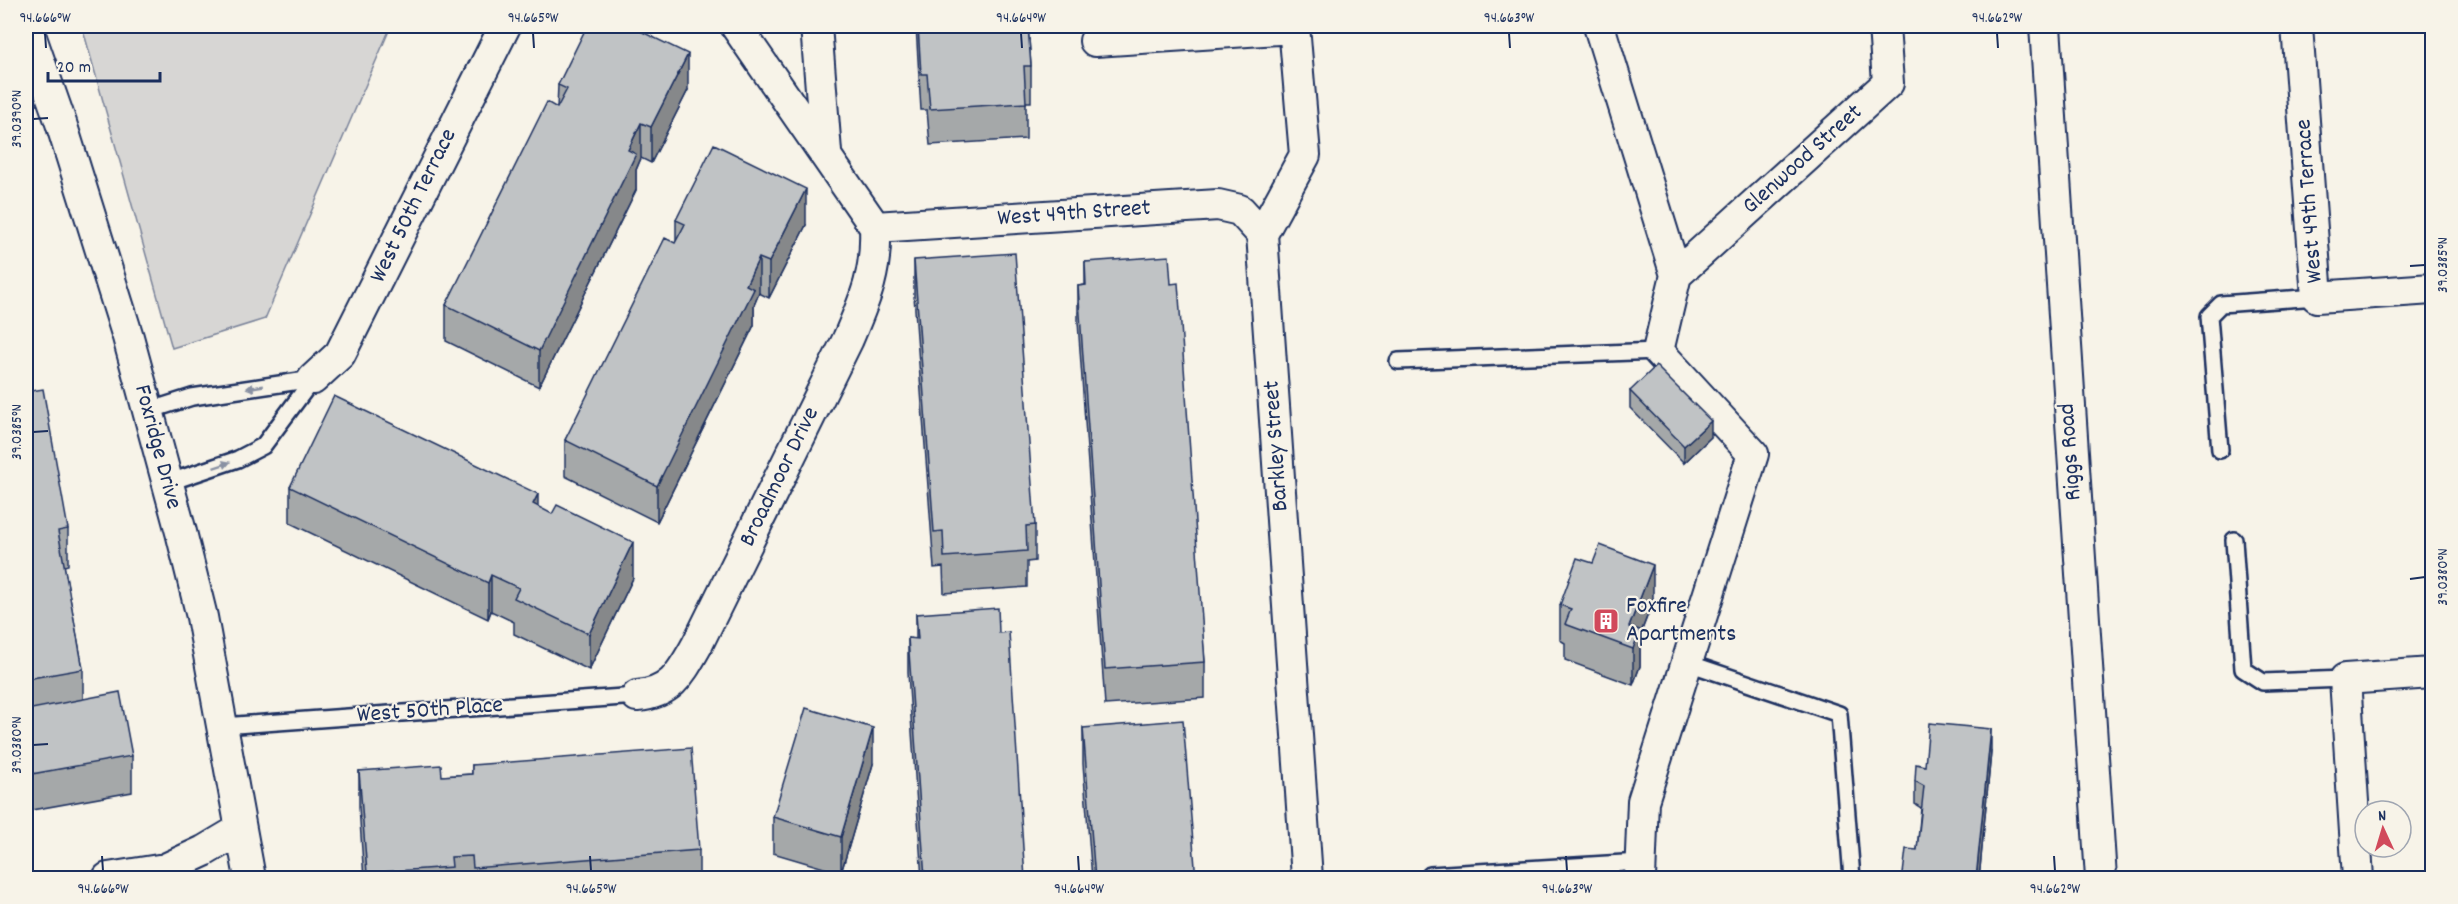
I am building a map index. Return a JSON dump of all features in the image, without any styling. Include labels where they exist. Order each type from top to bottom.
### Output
[{"type":"street","name":"Foxridge Drive","points":[[27,26],[65,134],[148,411],[167,483],[202,617],[250,879]]},
{"type":"street","name":"West 50th Terrace","points":[[313,378],[340,354],[505,26]]},
{"type":"street","points":[[736,26],[875,227]]},
{"type":"street","points":[[816,26],[826,155]]},
{"type":"street","points":[[1599,26],[1676,275],[1658,351],[1753,454],[1644,801],[1640,870]]},
{"type":"street","name":"Glenwood Street","points":[[1676,275],[1888,83],[1884,26]]},
{"type":"street","name":"Riggs Road","points":[[2045,26],[2101,879]]},
{"type":"street","name":"West 49th Terrace","points":[[2297,26],[2317,297],[2433,289]]},
{"type":"street","points":[[1095,41],[1295,27],[1305,155],[1262,234]]},
{"type":"street","name":"West 49th Street","points":[[875,227],[1218,205],[1240,210],[1262,234]]},
{"type":"street","name":"Broadmoor Drive","points":[[637,696],[662,691],[678,675],[697,645],[848,339],[869,289],[875,263],[875,227]]},
{"type":"street","name":"Barkley Street","points":[[1262,234],[1307,879]]},
{"type":"street","points":[[2358,879],[2345,679],[2433,673]]},
{"type":"street","points":[[108,879],[165,869],[204,851],[241,829]]},
{"type":"lane","points":[[2220,450],[2209,316],[2221,304],[2317,297]]},
{"type":"lane","points":[[1398,361],[1658,351]]},
{"type":"lane","points":[[148,411],[192,397],[313,378]]},
{"type":"lane","points":[[167,483],[238,459],[263,446],[313,378]]},
{"type":"lane","points":[[2234,540],[2243,669],[2263,682],[2345,679]]},
{"type":"lane","points":[[1688,663],[1839,714],[1852,879]]},
{"type":"lane","name":"West 50th Place","points":[[223,726],[637,696]]},
{"type":"lane","points":[[1430,875],[1640,870]]},
{"type":"shaded area","points":[[82,26],[391,26],[265,319],[172,348]]},
{"type":"building","points":[[587,26],[630,26],[688,54],[651,127],[641,123],[628,150],[636,154],[539,351],[446,305],[547,102],[557,108],[567,89],[558,85]]},
{"type":"building","points":[[918,26],[1028,26],[1031,66],[1024,66],[1026,103],[930,109],[927,74],[921,74]]},
{"type":"building","points":[[714,144],[806,189],[769,262],[759,258],[746,285],[754,289],[657,486],[565,440],[665,238],[675,243],[685,224],[676,220]]},
{"type":"building","points":[[1015,253],[1035,525],[1026,526],[1027,551],[944,557],[943,531],[934,532],[914,260]]},
{"type":"building","points":[[1169,256],[1171,284],[1178,283],[1205,662],[1105,669],[1078,286],[1086,285],[1085,262]]},
{"type":"building","points":[[1656,366],[1711,421],[1684,446],[1630,391]]},
{"type":"building","points":[[43,389],[68,529],[58,531],[83,669],[26,679],[26,392]]},
{"type":"building","points":[[334,396],[538,494],[533,504],[552,514],[557,505],[633,542],[589,634],[514,598],[519,588],[491,575],[488,583],[290,487]]},
{"type":"building","points":[[1600,545],[1653,565],[1629,627],[1640,630],[1633,649],[1565,624],[1571,609],[1560,605],[1577,558],[1593,563]]},
{"type":"building","points":[[998,608],[999,633],[1009,632],[1025,879],[925,879],[908,638],[918,639],[916,614]]},
{"type":"building","points":[[120,692],[132,756],[26,775],[26,710]]},
{"type":"building","points":[[806,708],[873,728],[841,837],[773,817]]},
{"type":"building","points":[[1183,720],[1196,879],[1095,879],[1083,728]]},
{"type":"building","points":[[1929,723],[1991,729],[1976,879],[1903,874],[1906,849],[1917,850],[1924,786],[1915,781],[1916,764],[1925,766]]},
{"type":"building","points":[[691,748],[699,850],[473,868],[472,856],[451,857],[452,867],[367,873],[359,771],[441,765],[442,776],[472,774],[472,765]]},
{"type":"place","name":"Foxfire Apartments","points":[[1606,621]]}]
